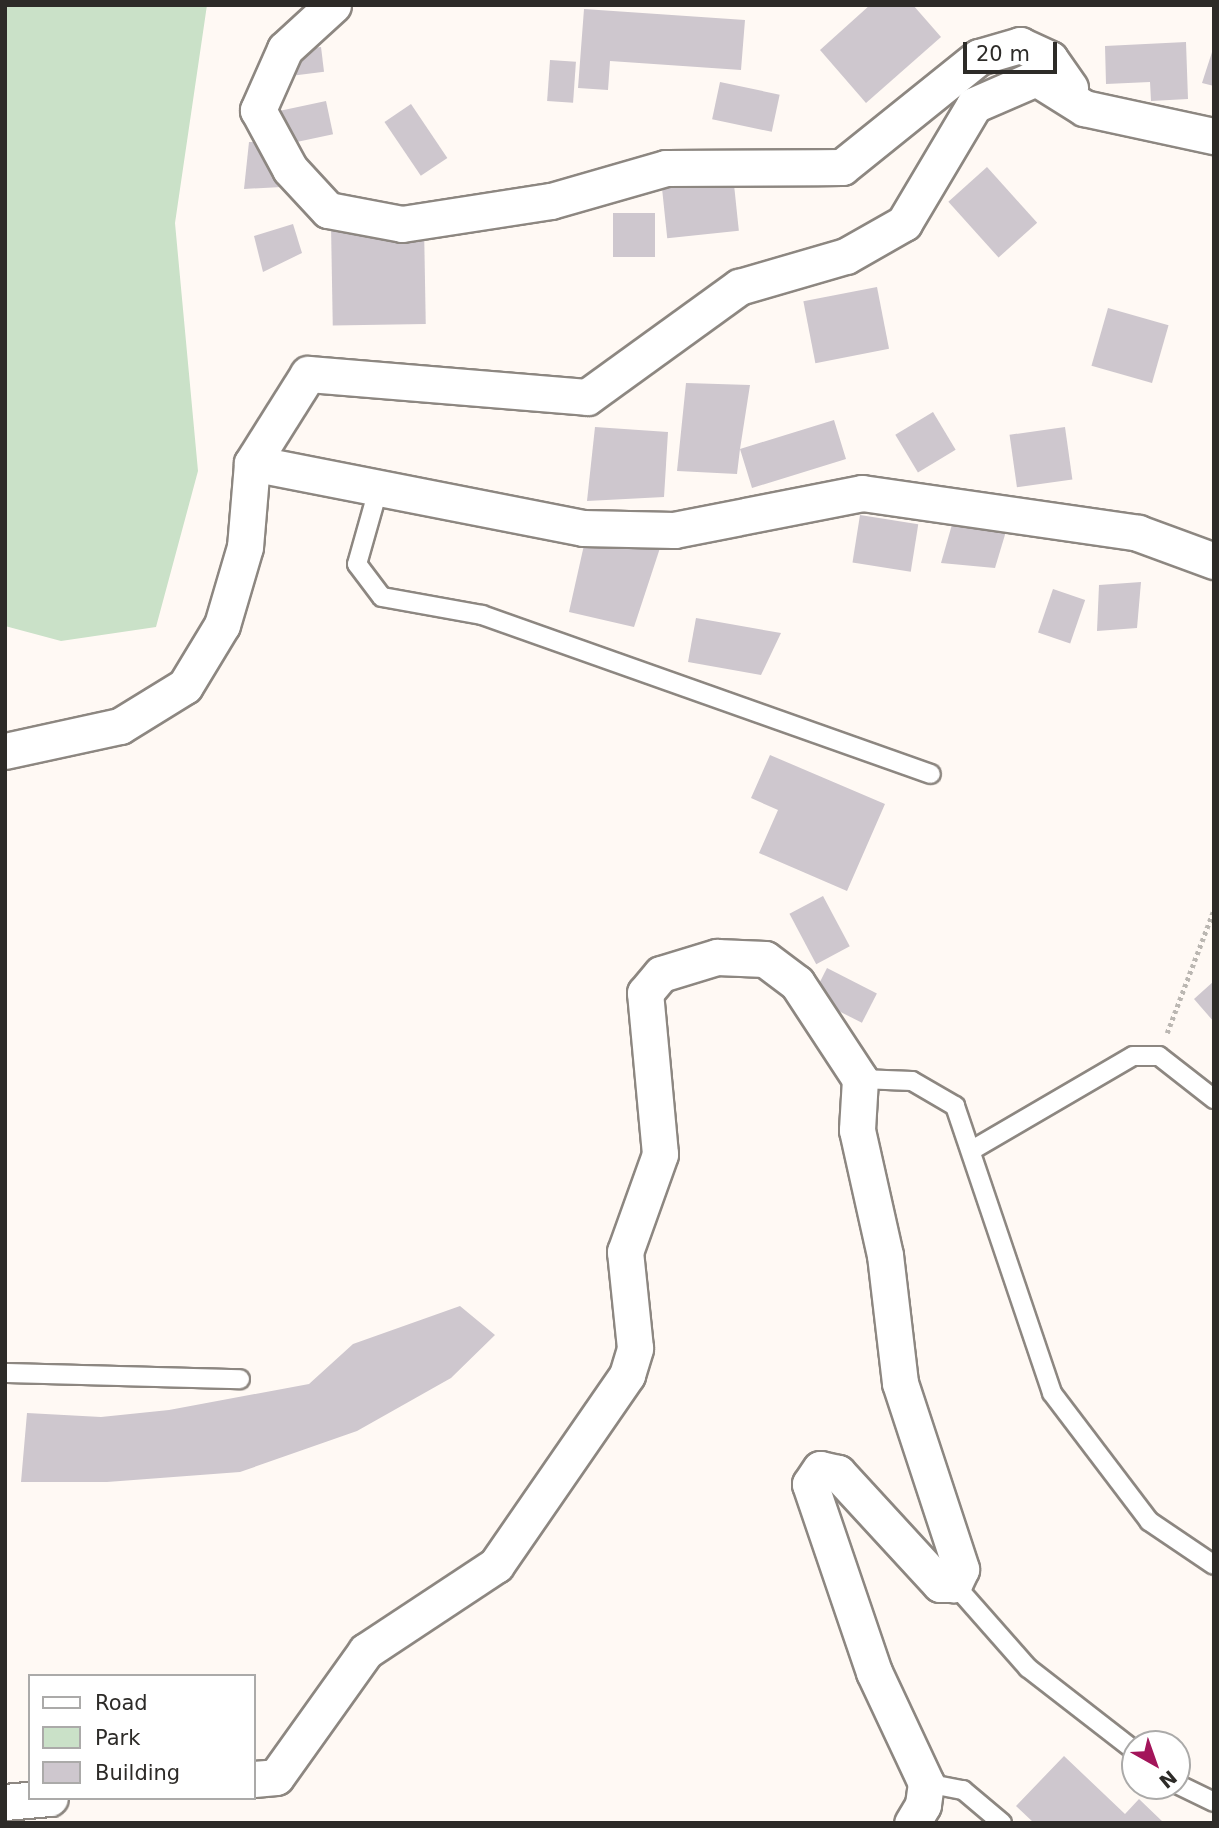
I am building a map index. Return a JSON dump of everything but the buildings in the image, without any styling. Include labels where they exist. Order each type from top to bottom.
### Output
[{"type":"street","points":[[333,5],[285,48],[258,110],[290,169],[328,210],[402,224],[551,201],[666,168],[842,167],[979,57],[1020,45],[1050,59],[1084,108]]},
{"type":"street","points":[[5,751],[120,726],[185,686],[222,625],[245,547],[252,463],[308,374],[587,397],[739,288],[846,256],[904,223],[974,105],[1036,78],[1084,108],[1214,136]]},
{"type":"street","points":[[252,463],[378,490],[583,528],[674,530],[862,493],[1138,533],[1214,561]]},
{"type":"street","points":[[256,1779],[276,1777],[366,1651],[496,1565],[627,1375],[635,1348],[625,1252],[660,1154],[645,993],[661,974],[717,957],[765,959],[797,983],[860,1079],[857,1130],[885,1255],[900,1383],[953,1537],[961,1569],[954,1584],[940,1584],[838,1473],[820,1469],[810,1484],[874,1672],[926,1783],[923,1805],[912,1823]]},
{"type":"street","points":[[5,1802],[28,1800]]},
{"type":"lane","points":[[378,490],[358,564],[382,597],[482,615],[931,774]]},
{"type":"lane","points":[[972,1150],[1133,1056],[1159,1056],[1214,1099]]},
{"type":"lane","points":[[860,1079],[912,1081],[955,1107],[972,1150],[1052,1393],[1149,1521],[1214,1565]]},
{"type":"lane","points":[[5,1373],[240,1378]]},
{"type":"lane","points":[[954,1584],[1028,1668],[1121,1740]]},
{"type":"lane","points":[[926,1783],[963,1790],[1002,1823]]},
{"type":"lane","points":[[1191,1791],[1214,1802]]},
{"type":"path","points":[[1159,1056],[1214,909]]},
{"type":"green space","points":[[5,5],[207,5],[175,223],[198,471],[156,627],[61,641],[5,626]]}]
